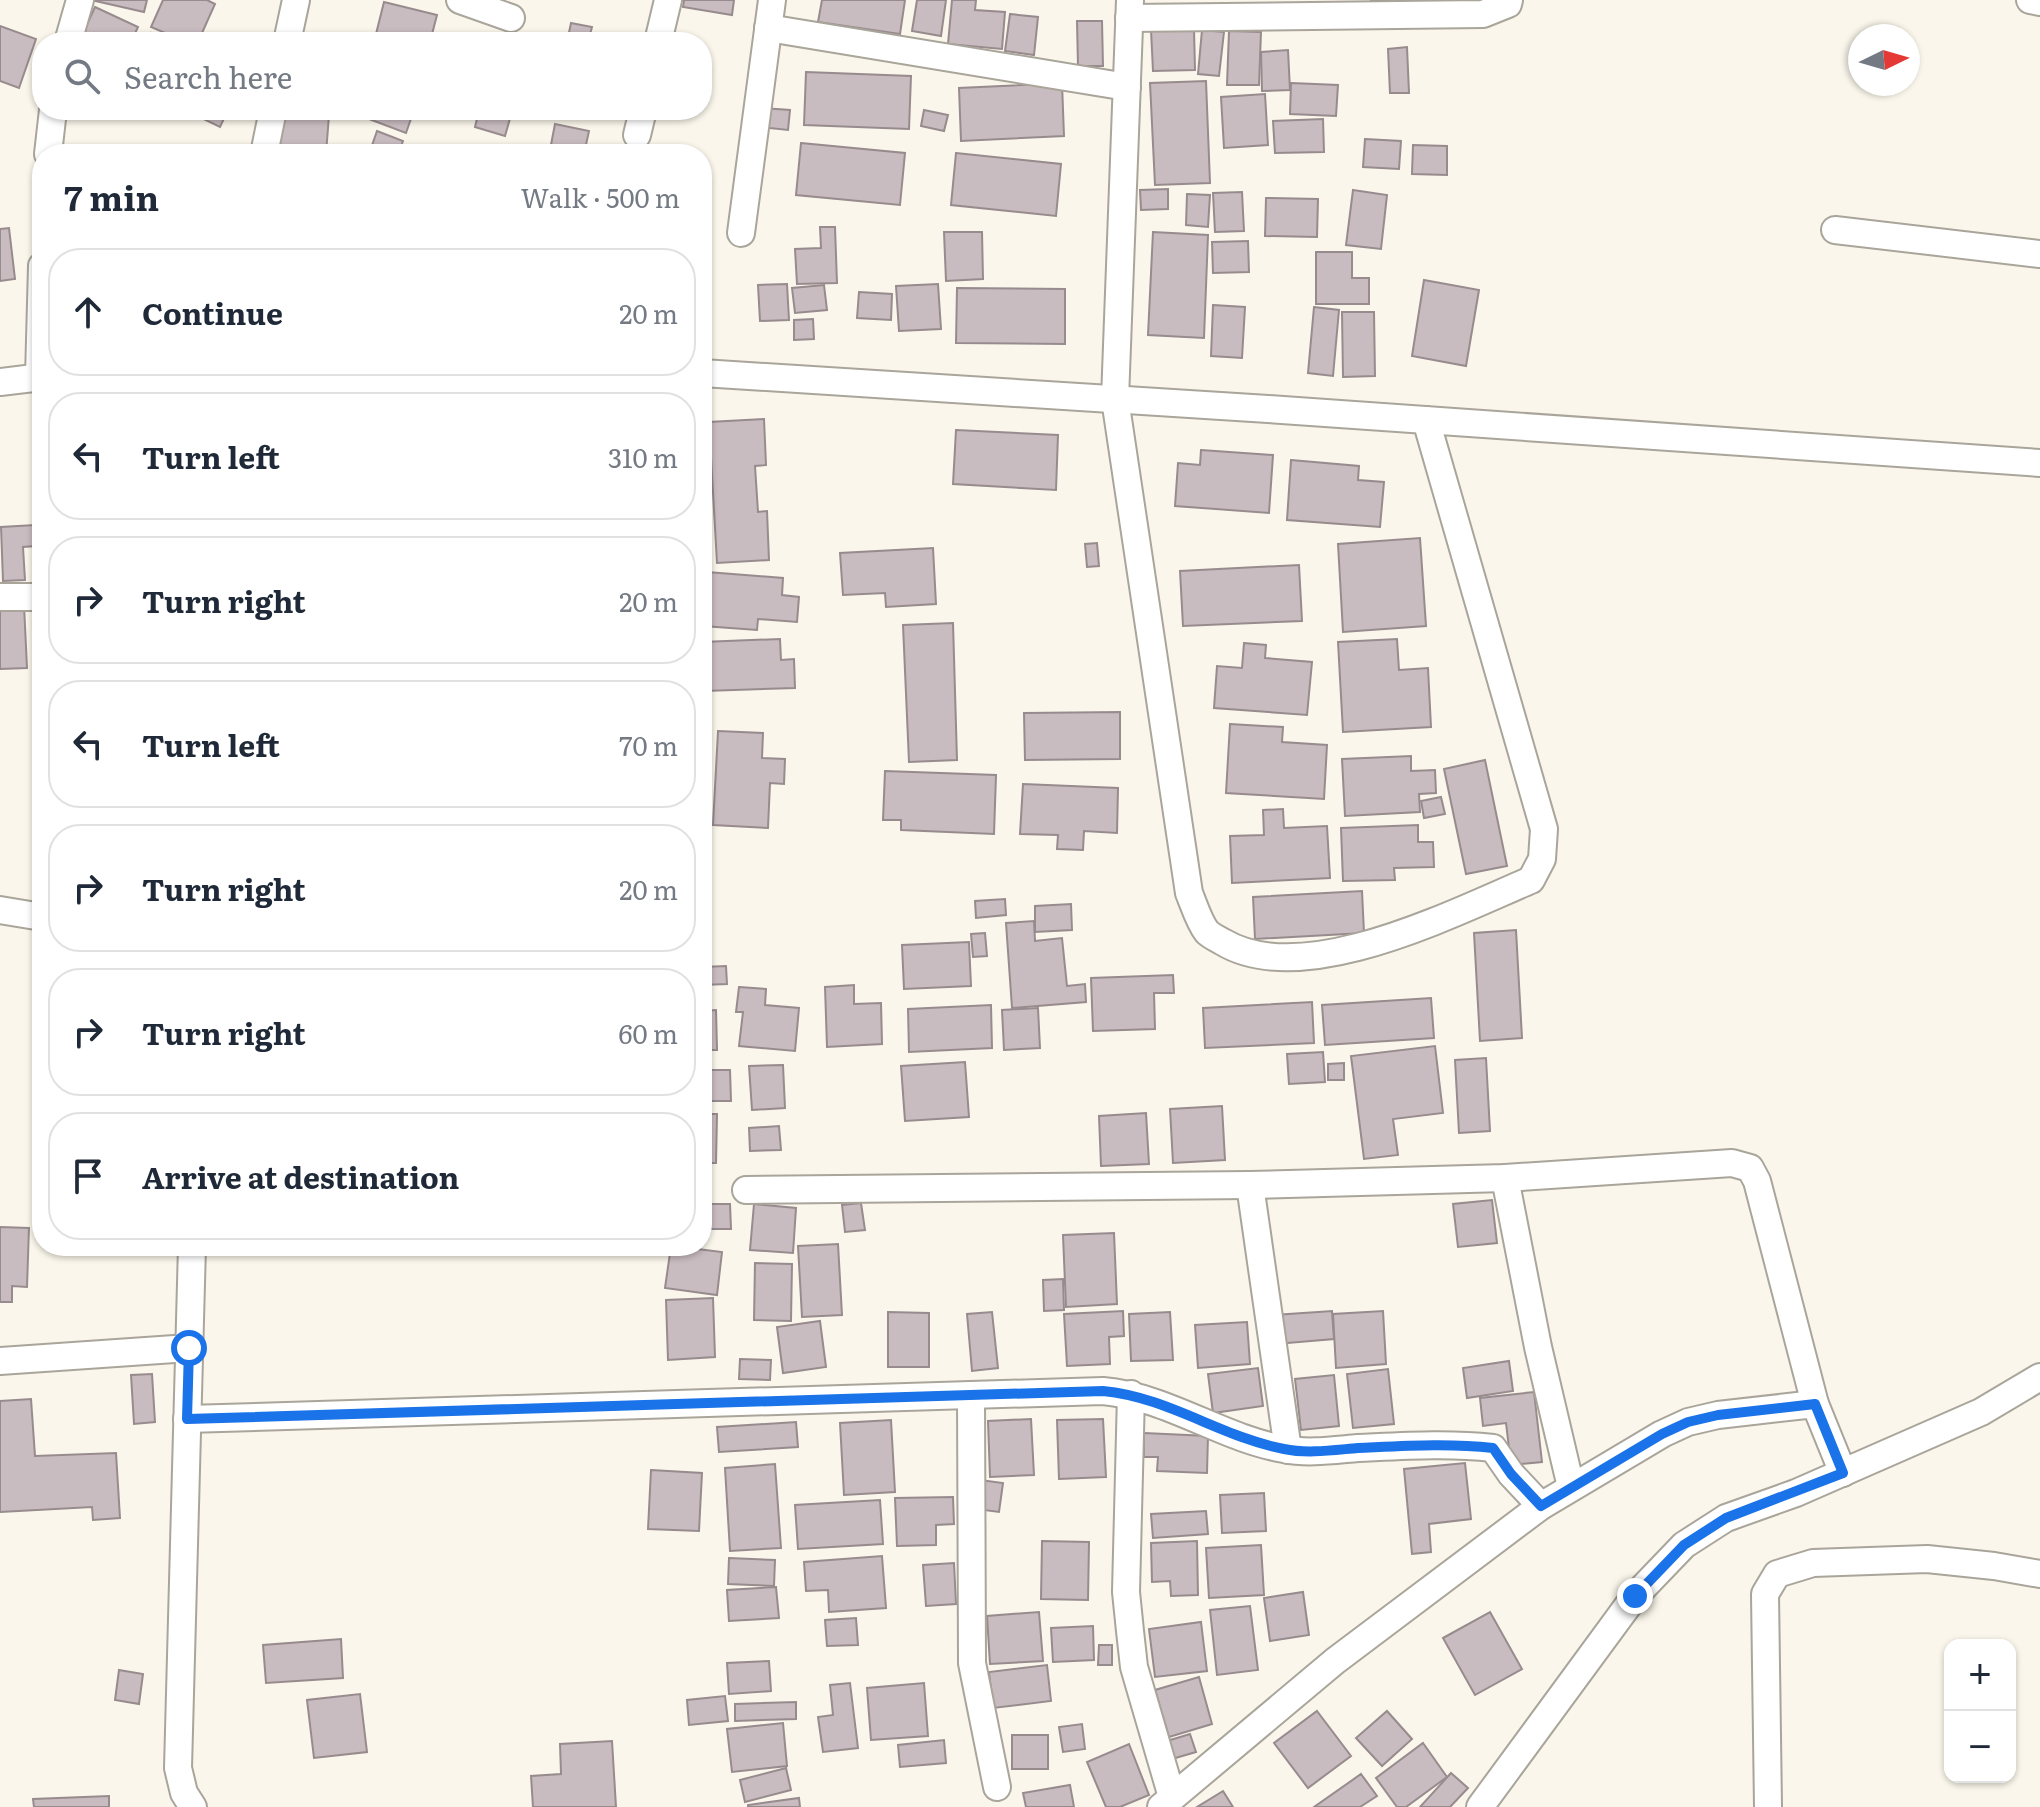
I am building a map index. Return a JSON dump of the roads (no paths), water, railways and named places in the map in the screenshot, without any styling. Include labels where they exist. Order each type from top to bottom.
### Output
[{"type":"street","points":[[71,32],[80,0]]},
{"type":"street","points":[[289,32],[296,0]]},
{"type":"street","points":[[460,0],[511,18]]},
{"type":"street","points":[[660,32],[668,0]]},
{"type":"street","points":[[741,233],[772,0]]},
{"type":"street","points":[[1426,420],[1544,829],[1542,859],[1531,880],[1411,931],[1313,957],[1266,958],[1233,948],[1208,933],[1189,893],[1115,399],[1130,9],[1480,7],[1508,4],[1509,0]]},
{"type":"street","points":[[2030,0],[2040,2]]},
{"type":"street","points":[[768,28],[1127,87]]},
{"type":"street","points":[[49,144],[52,120]]},
{"type":"street","points":[[266,144],[271,120]]},
{"type":"street","points":[[1835,230],[2040,254]]},
{"type":"street","points":[[712,374],[2040,463]]},
{"type":"street","points":[[0,382],[32,378]]},
{"type":"street","points":[[0,597],[32,597]]},
{"type":"street","points":[[0,910],[32,915]]},
{"type":"street","points":[[746,1190],[1250,1185],[1505,1178],[1732,1163],[1750,1168],[1757,1181],[1815,1404],[1843,1473]]},
{"type":"street","points":[[1505,1178],[1538,1347],[1571,1487]]},
{"type":"street","points":[[1250,1185],[1288,1450]]},
{"type":"street","points":[[192,1256],[178,1768],[184,1793],[193,1807]]},
{"type":"street","points":[[0,1361],[189,1348]]},
{"type":"street","points":[[1480,1807],[1635,1596],[1684,1545],[1726,1518],[1843,1473],[1981,1412],[2040,1377]]},
{"type":"street","points":[[187,1419],[1103,1391],[1131,1394],[1166,1405],[1249,1441],[1288,1450],[1454,1444],[1493,1448],[1511,1474],[1541,1506]]},
{"type":"street","points":[[1131,1394],[1126,1592],[1134,1667],[1166,1802],[1335,1661],[1541,1506],[1571,1487],[1688,1422],[1718,1415],[1815,1404]]},
{"type":"street","points":[[971,1395],[972,1663],[997,1787]]},
{"type":"street","points":[[1768,1807],[1765,1594],[1777,1574],[1813,1563],[1927,1559],[2040,1574]]}]
